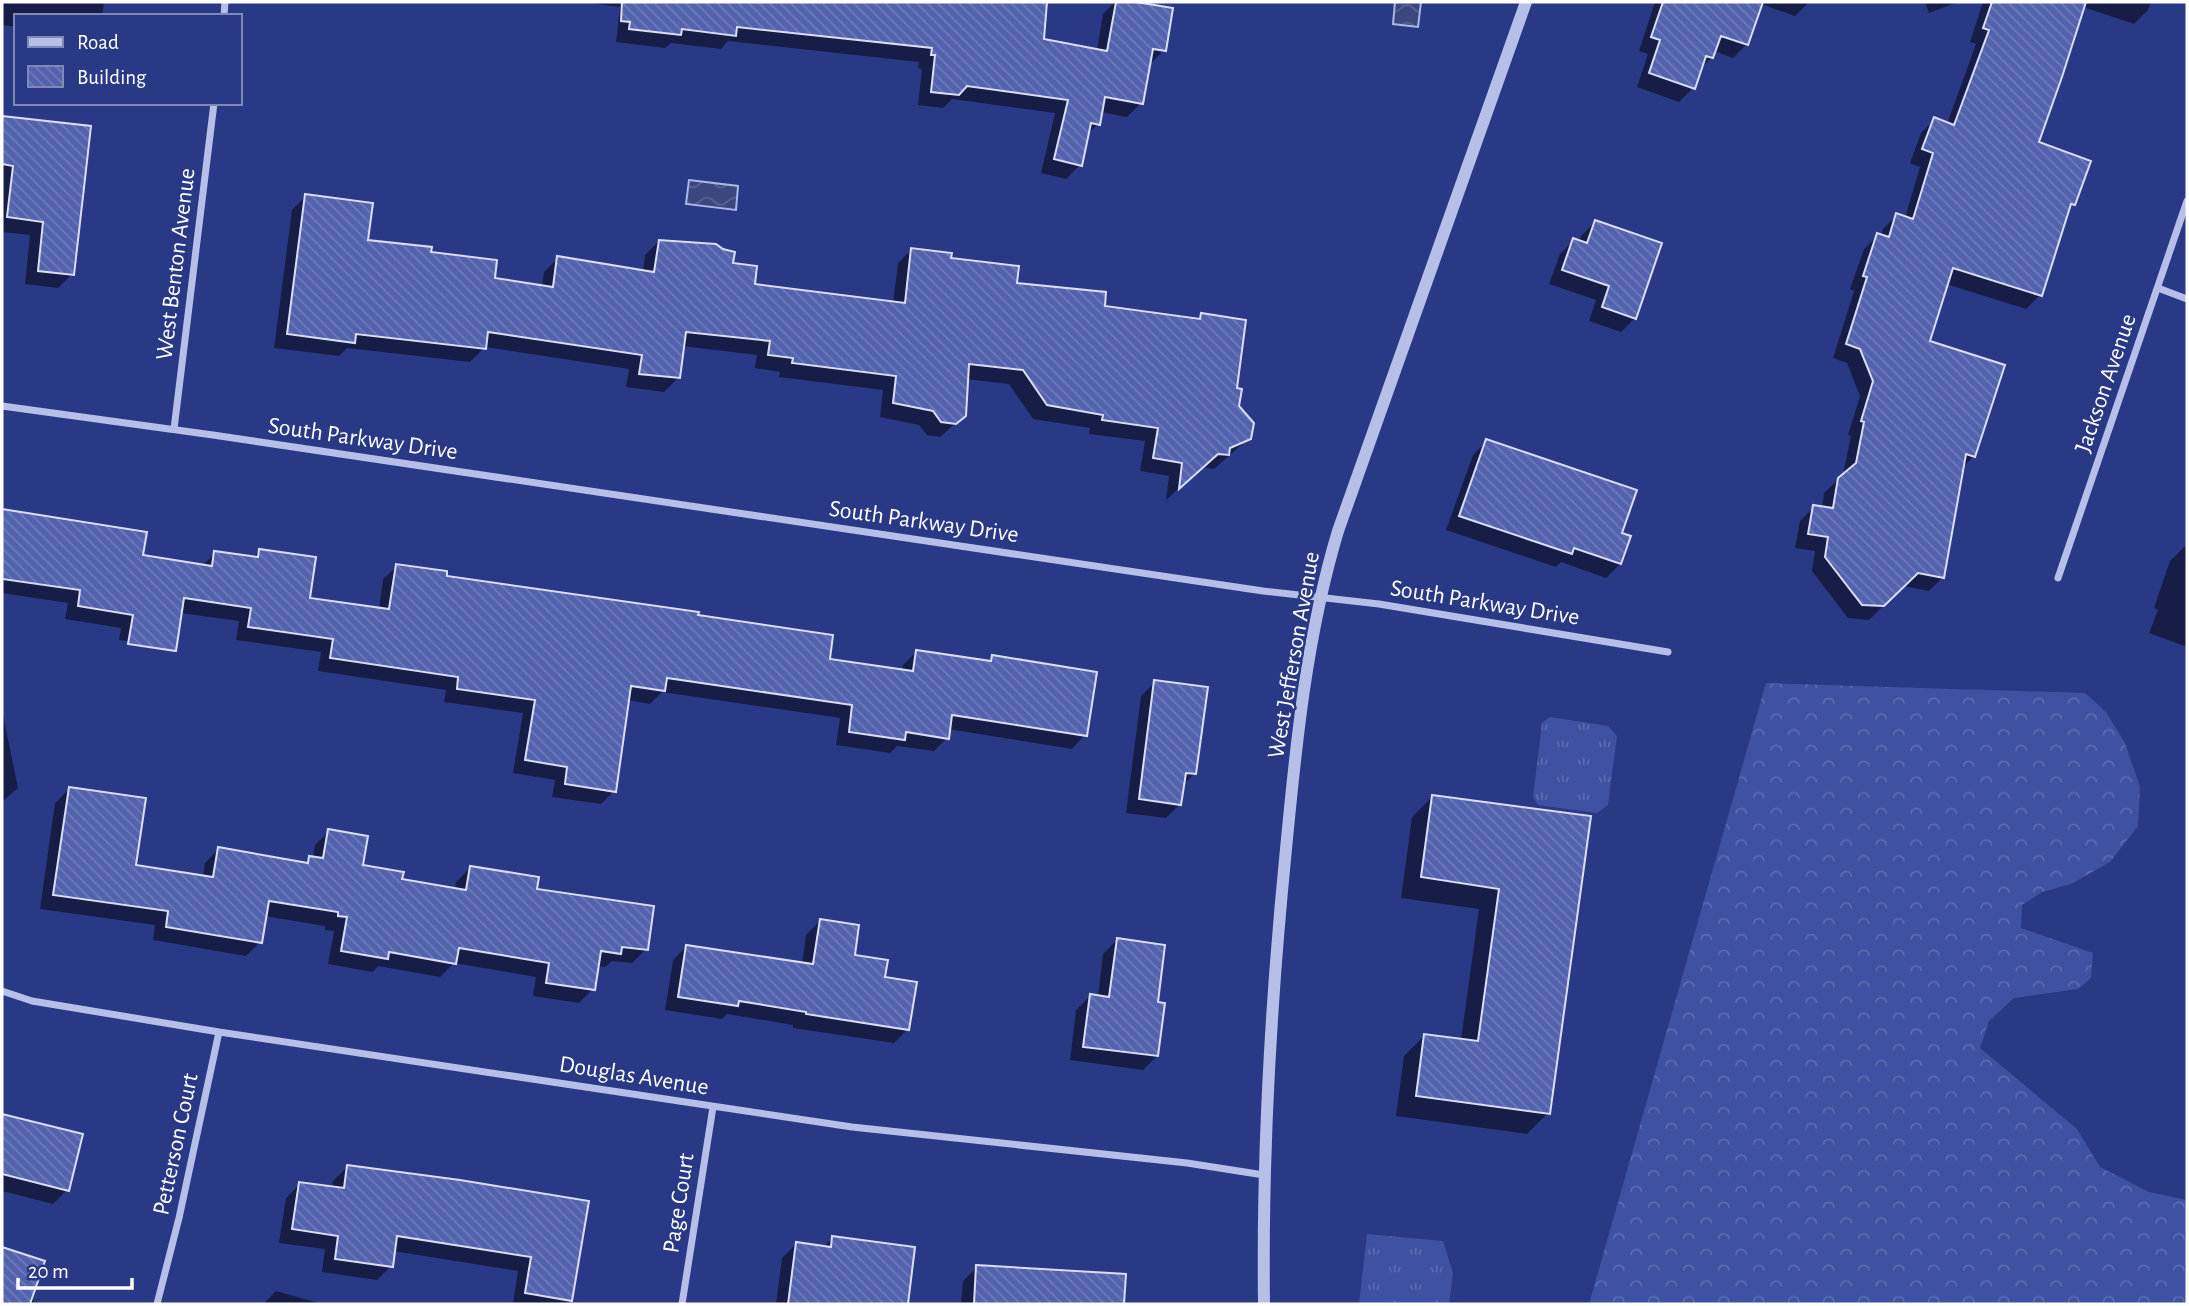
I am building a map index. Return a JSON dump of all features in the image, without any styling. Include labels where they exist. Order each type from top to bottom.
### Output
[{"type":"street","name":"West Jefferson Avenue","points":[[1264,1304],[1264,1175],[1278,936],[1305,683],[1321,597],[1338,531],[1526,2]]},
{"type":"street","name":"West Benton Avenue","points":[[174,429],[214,105]]},
{"type":"street","name":"Jackson Avenue","points":[[2058,578],[2187,201]]},
{"type":"street","points":[[2158,288],[2187,299]]},
{"type":"street","name":"South Parkway Drive","points":[[2,406],[174,429],[1263,591],[1379,604],[1668,652]]},
{"type":"street","name":"Douglas Avenue","points":[[2,991],[32,1001],[219,1032],[713,1107],[852,1127],[1187,1163],[1264,1175]]},
{"type":"street","name":"Petterson Court","points":[[157,1304],[179,1218],[219,1032]]},
{"type":"street","name":"Page Court","points":[[681,1304],[713,1107]]},
{"type":"green space","points":[[1766,683],[2085,693],[2106,712],[2125,743],[2140,787],[2138,826],[2110,862],[2071,884],[2042,892],[2022,905],[2021,928],[2093,953],[2091,978],[2078,989],[2014,998],[1989,1021],[1980,1048],[2077,1129],[2100,1167],[2149,1192],[2187,1200],[2187,1304],[1589,1304]]},
{"type":"green space","points":[[1550,717],[1608,726],[1617,736],[1608,805],[1597,813],[1538,805],[1533,797],[1542,723]]},
{"type":"green space","points":[[1367,1234],[1443,1241],[1453,1273],[1449,1304],[1359,1304]]},
{"type":"water","points":[[1395,2],[1421,2],[1418,27],[1393,24]]},
{"type":"water","points":[[689,180],[738,186],[736,210],[686,204]]},
{"type":"building","points":[[622,2],[1047,2],[1044,39],[1107,51],[1116,2],[1173,8],[1166,51],[1153,49],[1143,104],[1105,97],[1100,125],[1091,123],[1082,166],[1054,159],[1068,100],[967,86],[959,95],[931,92],[935,55],[931,55],[932,48],[737,27],[736,36],[682,29],[681,35],[629,29],[630,22],[621,21]]},
{"type":"building","points":[[1663,2],[1763,2],[1748,45],[1721,36],[1713,58],[1706,56],[1695,89],[1649,73],[1660,40],[1651,37]]},
{"type":"building","points":[[1992,2],[2086,2],[2039,142],[2091,161],[2075,205],[2071,204],[2042,296],[1953,268],[1930,341],[2005,365],[1975,457],[1966,454],[1944,578],[1918,573],[1884,606],[1862,605],[1825,557],[1828,537],[1808,534],[1813,505],[1833,508],[1838,478],[1856,463],[1864,422],[1861,421],[1873,381],[1860,349],[1846,344],[1867,277],[1863,276],[1877,233],[1889,237],[1896,213],[1913,219],[1933,153],[1922,149],[1934,117],[1954,125],[1989,30],[1983,28]]},
{"type":"building","points":[[2,116],[91,126],[74,275],[38,271],[43,222],[7,217],[13,166],[2,164]]},
{"type":"building","points":[[305,194],[373,203],[368,240],[432,247],[431,252],[497,260],[495,278],[553,287],[557,256],[654,272],[659,240],[716,244],[735,252],[733,263],[757,266],[755,284],[905,303],[911,248],[952,253],[951,258],[1019,266],[1017,283],[1106,292],[1105,306],[1200,319],[1201,313],[1246,320],[1237,388],[1242,389],[1239,406],[1254,423],[1251,439],[1230,448],[1229,455],[1218,454],[1179,489],[1182,463],[1153,458],[1158,428],[1102,420],[1103,415],[1047,405],[1023,370],[969,364],[966,416],[956,424],[941,422],[933,411],[893,403],[896,376],[792,363],[793,358],[768,355],[770,341],[686,332],[680,378],[639,374],[642,355],[488,332],[486,349],[356,334],[355,343],[287,334]]},
{"type":"building","points":[[1595,220],[1662,243],[1636,319],[1602,307],[1609,286],[1562,270],[1573,238],[1587,243]]},
{"type":"building","points":[[1486,439],[1637,490],[1622,533],[1631,536],[1621,564],[1574,548],[1572,554],[1459,516]]},
{"type":"building","points":[[2,509],[147,532],[143,555],[212,566],[214,551],[258,557],[259,549],[316,557],[310,598],[389,609],[396,564],[447,571],[447,576],[699,612],[698,615],[833,635],[830,659],[913,671],[916,650],[991,661],[992,655],[1097,672],[1087,736],[952,715],[949,739],[906,732],[905,740],[849,732],[852,705],[667,678],[665,691],[631,686],[616,792],[565,784],[567,767],[525,760],[535,700],[457,689],[458,677],[330,658],[333,639],[248,627],[251,608],[184,598],[176,651],[128,644],[133,615],[78,606],[80,590],[2,579]]},
{"type":"building","points":[[1154,680],[1208,687],[1196,774],[1186,773],[1181,805],[1139,799]]},
{"type":"building","points":[[69,787],[146,798],[136,865],[213,877],[218,847],[308,863],[309,856],[323,858],[328,829],[368,836],[363,865],[404,872],[402,879],[466,890],[470,866],[539,877],[537,889],[654,906],[648,950],[622,947],[621,954],[601,951],[595,990],[546,983],[549,963],[459,948],[456,964],[389,952],[388,959],[341,951],[347,917],[338,916],[338,912],[269,901],[262,943],[166,927],[168,911],[53,895]]},
{"type":"building","points":[[1432,795],[1591,816],[1550,1114],[1416,1096],[1424,1034],[1478,1041],[1499,889],[1421,877]]},
{"type":"building","points":[[820,919],[859,925],[855,955],[888,960],[885,977],[917,982],[909,1030],[739,1001],[738,1006],[678,997],[686,945],[813,964]]},
{"type":"building","points":[[1117,938],[1165,945],[1158,1002],[1165,1003],[1158,1056],[1083,1047],[1090,994],[1109,997]]},
{"type":"building","points":[[2,1114],[83,1134],[69,1191],[2,1174]]},
{"type":"building","points":[[347,1165],[589,1201],[572,1301],[525,1293],[531,1257],[397,1236],[393,1267],[335,1259],[338,1236],[292,1229],[299,1182],[344,1188]]},
{"type":"building","points":[[832,1236],[915,1247],[908,1304],[788,1304],[796,1242],[831,1247]]},
{"type":"building","points":[[2,1247],[45,1261],[30,1304],[2,1304]]},
{"type":"building","points":[[976,1265],[1126,1274],[1124,1304],[974,1304]]}]
